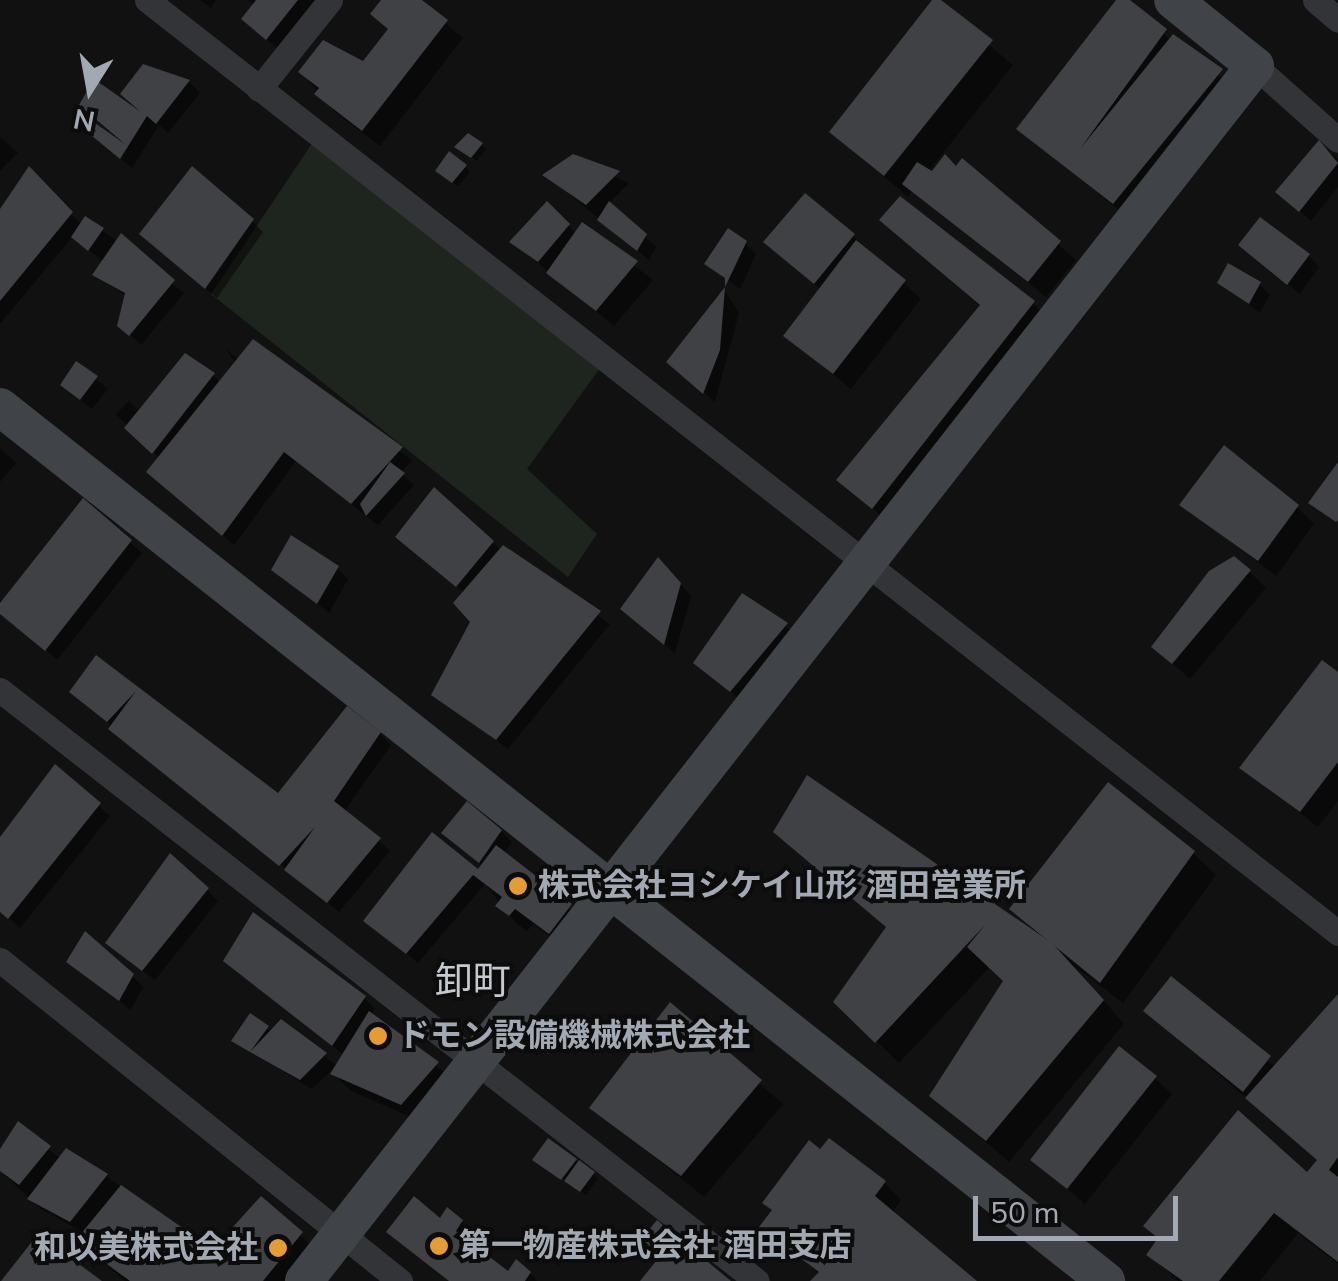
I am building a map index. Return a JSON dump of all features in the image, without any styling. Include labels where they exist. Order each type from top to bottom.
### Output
[{"type":"street","points":[[147,0],[1338,933]]},
{"type":"street","points":[[259,89],[330,0]]},
{"type":"street","points":[[1172,0],[1255,66],[1338,140]]},
{"type":"street","points":[[1315,0],[1338,20]]},
{"type":"street","points":[[304,1281],[1255,66]]},
{"type":"street","points":[[0,408],[605,892],[1106,1281]]},
{"type":"street","points":[[0,690],[757,1281]]},
{"type":"street","points":[[0,960],[400,1281]]},
{"type":"shaded area","points":[[313,142],[600,368],[527,469],[597,534],[568,577],[211,294]]},
{"type":"building","points":[[256,0],[298,0],[266,40],[241,19]]},
{"type":"building","points":[[381,0],[422,0],[448,20],[362,131],[314,94],[319,88],[298,72],[323,40],[363,61],[388,29],[370,14]]},
{"type":"building","points":[[932,0],[941,0],[993,40],[884,176],[829,132]]},
{"type":"building","points":[[1116,0],[1130,0],[1167,29],[1080,149],[1173,34],[1223,69],[1113,204],[1016,129]]},
{"type":"building","points":[[143,64],[190,80],[156,124],[147,116],[120,159],[86,131],[92,121],[125,144],[79,105],[94,79],[141,112],[120,94]]},
{"type":"building","points":[[468,133],[483,143],[471,158],[454,147]]},
{"type":"building","points":[[1319,140],[1338,163],[1299,212],[1275,192]]},
{"type":"building","points":[[449,151],[467,165],[452,183],[435,171]]},
{"type":"building","points":[[573,154],[620,171],[586,205],[542,175]]},
{"type":"building","points":[[945,154],[956,166],[962,158],[1061,241],[1028,282],[902,184],[917,162],[932,171]]},
{"type":"building","points":[[29,166],[73,212],[0,301],[0,209]]},
{"type":"building","points":[[192,166],[254,219],[205,289],[139,234]]},
{"type":"building","points":[[805,193],[855,234],[814,284],[763,242]]},
{"type":"building","points":[[900,196],[1035,301],[872,509],[836,480],[980,305],[879,220]]},
{"type":"building","points":[[547,201],[570,224],[538,262],[509,242]]},
{"type":"building","points":[[609,201],[647,234],[637,251],[597,220]]},
{"type":"building","points":[[85,216],[104,228],[88,251],[71,237]]},
{"type":"building","points":[[1260,217],[1310,254],[1287,285],[1238,245]]},
{"type":"building","points":[[582,222],[638,261],[596,311],[546,273]]},
{"type":"building","points":[[728,228],[747,241],[725,287],[725,278],[704,264]]},
{"type":"building","points":[[121,233],[175,280],[129,336],[117,326],[125,293],[92,275]]},
{"type":"building","points":[[856,240],[906,280],[833,374],[783,336]]},
{"type":"building","points":[[1228,263],[1261,282],[1249,304],[1217,283]]},
{"type":"building","points":[[725,287],[720,350],[703,394],[666,362]]},
{"type":"building","points":[[253,339],[403,447],[351,504],[284,452],[222,536],[146,472]]},
{"type":"building","points":[[185,353],[215,373],[152,454],[124,428]]},
{"type":"building","points":[[76,361],[98,376],[80,400],[60,385]]},
{"type":"building","points":[[1224,445],[1299,505],[1258,561],[1179,505]]},
{"type":"building","points":[[390,462],[405,473],[366,516],[360,504]]},
{"type":"building","points":[[1338,462],[1338,520],[1336,522],[1308,503]]},
{"type":"building","points":[[434,487],[494,541],[456,587],[395,537]]},
{"type":"building","points":[[83,498],[132,540],[45,651],[0,614],[0,603]]},
{"type":"building","points":[[291,535],[339,566],[317,604],[271,570]]},
{"type":"building","points":[[503,545],[601,611],[496,740],[431,695],[470,622],[453,603]]},
{"type":"building","points":[[1234,556],[1251,570],[1172,664],[1151,647],[1209,571]]},
{"type":"building","points":[[658,557],[681,583],[664,645],[620,609]]},
{"type":"building","points":[[742,593],[788,623],[730,692],[693,663]]},
{"type":"building","points":[[96,655],[278,793],[347,706],[381,732],[334,801],[381,838],[327,903],[284,870],[315,827],[279,866],[108,729],[136,691],[107,722],[69,692]]},
{"type":"building","points":[[1322,660],[1338,672],[1338,762],[1300,812],[1239,768]]},
{"type":"building","points":[[55,764],[101,803],[8,919],[0,912],[0,837]]},
{"type":"building","points":[[807,775],[1052,943],[1104,1000],[986,1141],[929,1096],[1003,981],[967,947],[985,925],[875,1043],[833,1002],[886,927],[773,832]]},
{"type":"building","points":[[1108,782],[1195,851],[1100,983],[1009,909]]},
{"type":"building","points":[[467,801],[502,830],[479,863],[441,833]]},
{"type":"building","points":[[432,832],[478,869],[496,845],[572,904],[549,934],[515,909],[509,916],[495,906],[502,897],[473,875],[406,954],[363,921]]},
{"type":"building","points":[[170,853],[209,888],[142,971],[105,943]]},
{"type":"building","points":[[253,912],[366,996],[332,1046],[223,961]]},
{"type":"building","points":[[85,931],[134,974],[119,1001],[66,962]]},
{"type":"building","points":[[1171,976],[1271,1056],[1243,1092],[1143,1011]]},
{"type":"building","points":[[1338,994],[1338,1157],[1329,1170],[1338,1177],[1338,1262],[1274,1213],[1219,1281],[1183,1281],[1146,1255],[1158,1238],[1143,1226],[1238,1110],[1307,1172],[1317,1160],[1245,1098]]},
{"type":"building","points":[[670,1002],[762,1080],[681,1176],[589,1108]]},
{"type":"building","name":"ドモン設備機械株式会社","points":[[369,1011],[439,1062],[401,1105],[330,1074]]},
{"type":"building","points":[[250,1013],[269,1026],[250,1052],[231,1041]]},
{"type":"building","points":[[281,1019],[327,1053],[300,1080],[250,1052]]},
{"type":"building","points":[[1119,1046],[1157,1076],[1067,1189],[1030,1160]]},
{"type":"building","points":[[18,1121],[51,1146],[19,1185],[0,1171],[0,1149]]},
{"type":"building","points":[[548,1138],[577,1159],[561,1180],[532,1160]]},
{"type":"building","points":[[829,1138],[886,1181],[875,1196],[977,1281],[810,1281],[819,1272],[759,1227],[772,1210],[762,1203],[809,1140],[820,1149]]},
{"type":"building","points":[[66,1148],[108,1174],[70,1222],[27,1199]]},
{"type":"building","points":[[579,1160],[595,1172],[580,1192],[564,1181]]},
{"type":"building","points":[[121,1185],[213,1249],[261,1196],[303,1232],[263,1281],[130,1281],[75,1241]]},
{"type":"building","name":"第一物産株式会社 酒田支店","points":[[414,1196],[440,1218],[447,1207],[463,1220],[456,1231],[508,1271],[516,1259],[531,1272],[525,1281],[449,1281],[386,1232]]},
{"type":"building","points":[[657,1220],[731,1281],[640,1281],[657,1260],[637,1244]]},
{"type":"building","points":[[38,1234],[102,1281],[1,1281]]},
{"type":"place","name":"株式会社ヨシケイ山形 酒田営業所","points":[[518,886]]},
{"type":"place","name":"ドモン設備機械株式会社","points":[[378,1036]]},
{"type":"place","name":"第一物産株式会社 酒田支店","points":[[439,1246]]},
{"type":"place","name":"和以美株式会社","points":[[278,1248]]},
{"type":"district","name":"卸町","points":[[473,982]]}]
